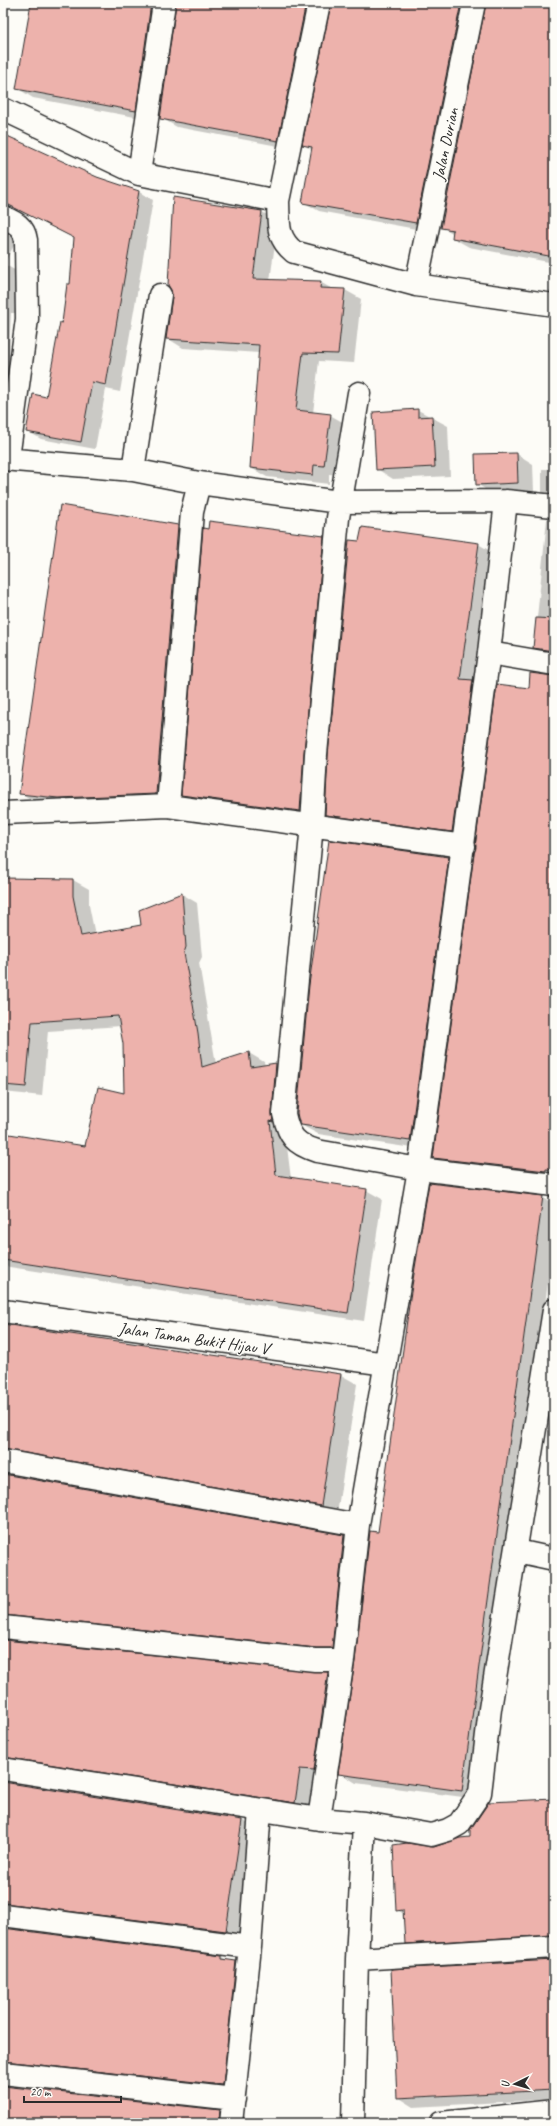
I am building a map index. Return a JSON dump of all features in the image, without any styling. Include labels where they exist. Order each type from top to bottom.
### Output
[{"type":"street","points":[[139,174],[164,3]]},
{"type":"street","points":[[319,3],[278,201],[279,233],[285,244],[294,252],[416,285],[554,305]]},
{"type":"street","name":"Jalan Durian","points":[[416,285],[474,3]]},
{"type":"street","points":[[3,109],[139,174],[278,201]]},
{"type":"street","points":[[3,216],[14,221],[23,229],[26,240],[27,319],[6,458],[133,470],[199,483],[339,502],[506,500],[554,506]]},
{"type":"street","points":[[133,470],[160,295]]},
{"type":"street","points":[[360,393],[339,502],[316,754],[312,825],[284,1114],[288,1132],[302,1146],[317,1151],[419,1169],[554,1185]]},
{"type":"street","points":[[168,806],[192,512],[199,483]]},
{"type":"street","points":[[319,1819],[343,1660],[358,1525],[419,1169],[464,846],[489,653],[506,500]]},
{"type":"street","points":[[489,653],[554,664]]},
{"type":"street","points":[[3,812],[168,806],[464,846]]},
{"type":"street","points":[[3,1769],[319,1819],[364,1823],[431,1835],[448,1830],[459,1824],[480,1793],[490,1709],[517,1551],[554,1310]]},
{"type":"street","name":"Jalan Taman Bukit Hijau V","points":[[3,1311],[386,1364]]},
{"type":"street","points":[[3,1461],[358,1525]]},
{"type":"street","points":[[517,1551],[554,1559]]},
{"type":"street","points":[[3,1627],[315,1660],[343,1660]]},
{"type":"street","points":[[231,2123],[250,1947],[260,1810]]},
{"type":"street","points":[[353,2123],[357,1959],[364,1823]]},
{"type":"street","points":[[3,1916],[250,1947]]},
{"type":"street","points":[[357,1959],[554,1947]]},
{"type":"street","points":[[3,2073],[234,2099]]},
{"type":"street","points":[[441,2123],[554,2111]]},
{"type":"building","points":[[31,3],[151,3],[136,111],[16,89]]},
{"type":"building","points":[[176,3],[306,3],[278,141],[160,119]]},
{"type":"building","points":[[331,3],[461,3],[416,223],[302,203],[312,147],[302,145]]},
{"type":"building","points":[[486,3],[554,3],[554,257],[452,238],[453,230],[441,228]]},
{"type":"building","points":[[3,134],[97,177],[139,191],[106,385],[92,382],[81,442],[26,432],[33,394],[46,397],[60,322],[62,323],[67,284],[70,284],[74,238],[3,202]]},
{"type":"building","points":[[173,197],[262,211],[253,279],[321,281],[320,288],[345,289],[338,354],[303,353],[296,410],[331,414],[324,466],[314,465],[313,475],[250,468],[259,345],[166,339],[172,297],[171,290],[168,285]]},
{"type":"building","points":[[418,409],[418,417],[432,416],[435,467],[376,470],[373,412]]},
{"type":"building","points":[[517,453],[518,483],[476,485],[475,454]]},
{"type":"building","points":[[60,505],[178,525],[156,794],[58,798],[19,794]]},
{"type":"building","points":[[209,521],[324,536],[300,811],[181,795],[203,528],[208,529]]},
{"type":"building","points":[[362,527],[479,543],[460,679],[473,680],[452,832],[325,815],[328,755],[349,540],[359,541]]},
{"type":"building","points":[[536,618],[554,619],[554,651],[533,648]]},
{"type":"building","points":[[530,673],[554,676],[554,1170],[546,1169],[546,1171],[433,1158],[497,684],[529,688]]},
{"type":"building","points":[[329,840],[449,857],[410,1141],[301,1125],[298,1118],[297,1113],[309,985]]},
{"type":"building","points":[[3,878],[73,879],[73,896],[81,936],[141,925],[139,910],[182,893],[186,947],[184,953],[198,1033],[202,1067],[249,1052],[251,1067],[276,1063],[272,1113],[273,1122],[270,1121],[276,1175],[367,1189],[348,1313],[3,1260],[3,1133],[85,1146],[98,1087],[124,1093],[123,1044],[118,1016],[32,1022],[26,1087],[3,1085]]},
{"type":"building","points":[[429,1183],[543,1196],[462,1791],[338,1774],[355,1661],[370,1531],[378,1532],[410,1298]]},
{"type":"building","points":[[3,1324],[341,1374],[321,1506],[3,1449]]},
{"type":"building","points":[[3,1474],[344,1535],[332,1648],[316,1648],[3,1615]]},
{"type":"building","points":[[3,1640],[328,1672],[314,1770],[300,1769],[295,1803],[3,1757]]},
{"type":"building","points":[[3,1782],[242,1820],[226,1931],[3,1903]]},
{"type":"building","points":[[554,1799],[554,1935],[405,1944],[403,1910],[396,1911],[393,1845],[407,1843],[434,1847],[460,1838],[470,1837],[470,1830],[489,1802]]},
{"type":"building","points":[[3,1928],[222,1956],[222,1959],[236,1961],[223,2085],[3,2061]]},
{"type":"building","points":[[554,1960],[554,2090],[397,2098],[391,1969]]},
{"type":"building","points":[[3,2086],[220,2110],[219,2123],[3,2123]]}]
